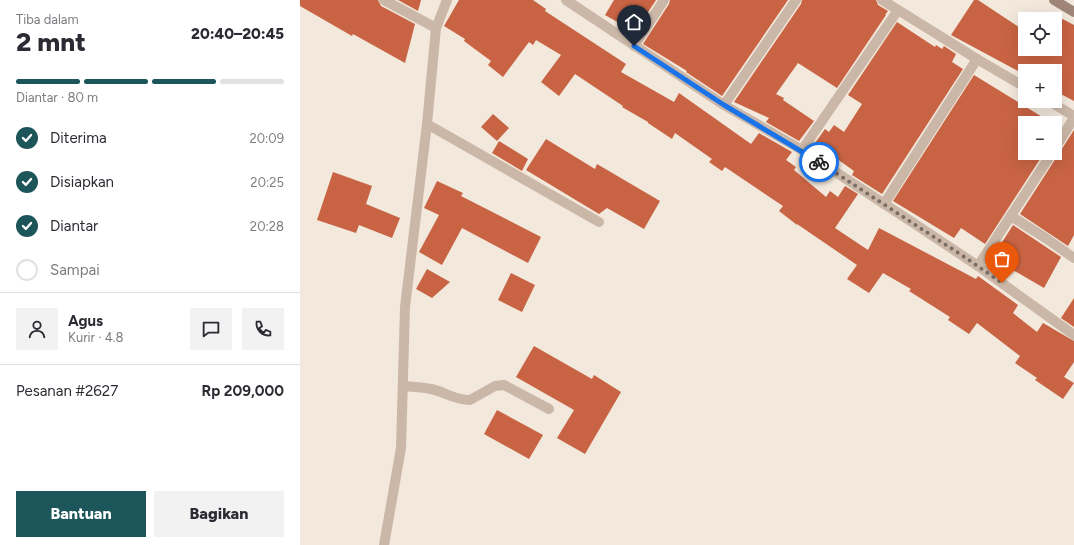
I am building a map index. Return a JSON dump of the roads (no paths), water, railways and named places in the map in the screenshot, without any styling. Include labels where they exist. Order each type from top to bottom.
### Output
[{"type":"main road","points":[[1054,0],[1074,12]]},
{"type":"street","points":[[384,0],[436,28]]},
{"type":"street","points":[[384,545],[401,448],[405,307],[427,124],[436,28],[448,0]]},
{"type":"street","points":[[566,0],[724,105],[802,150],[884,204],[978,266],[1074,335]]},
{"type":"street","points":[[634,46],[664,0]]},
{"type":"street","points":[[724,105],[796,0]]},
{"type":"street","points":[[882,0],[1018,83]]},
{"type":"street","points":[[802,150],[898,10]]},
{"type":"street","points":[[884,204],[977,59]]},
{"type":"street","points":[[1060,108],[1074,117],[1062,137]]},
{"type":"street","points":[[427,124],[599,222]]},
{"type":"street","points":[[978,266],[1047,160]]},
{"type":"street","points":[[1011,216],[1074,258]]},
{"type":"street","points":[[403,386],[432,389],[455,399],[470,400],[495,386],[504,385],[549,409]]}]
